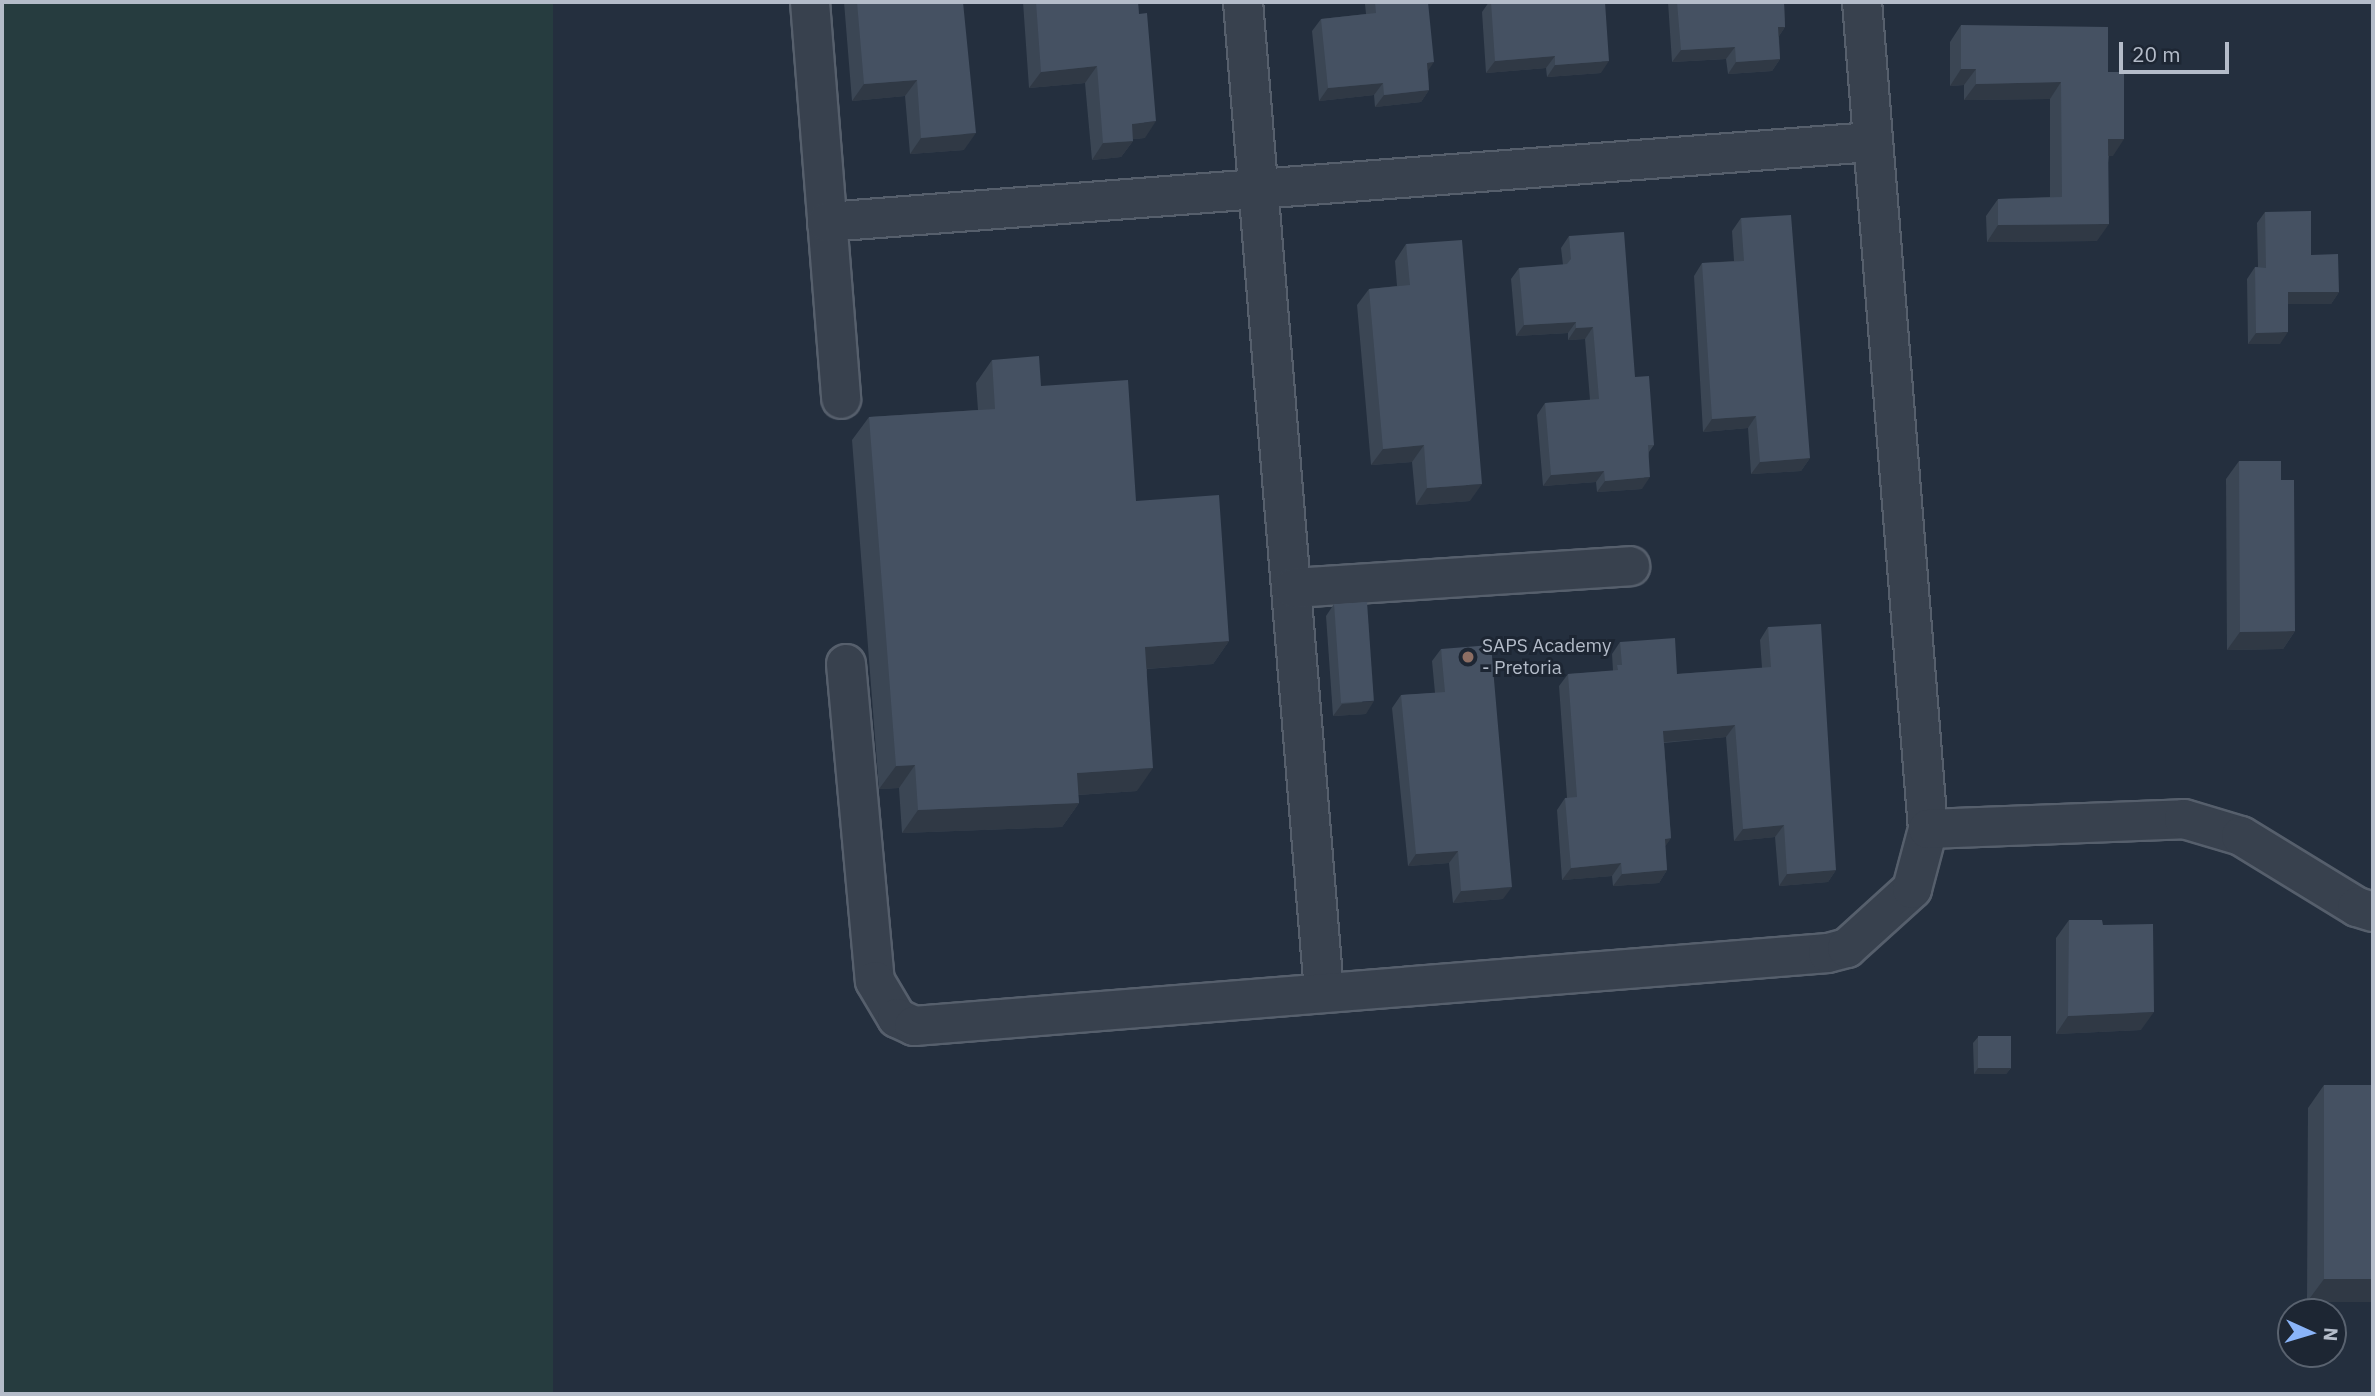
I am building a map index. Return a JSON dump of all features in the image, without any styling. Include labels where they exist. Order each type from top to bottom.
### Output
[{"type":"street","points":[[810,2],[841,399]]},
{"type":"street","points":[[1243,2],[1324,991]]},
{"type":"street","points":[[846,664],[874,982],[897,1018],[914,1026],[1324,991],[1838,952],[1912,889],[1928,829],[1871,142],[1862,2]]},
{"type":"street","points":[[827,222],[1259,186],[1871,142]]},
{"type":"street","points":[[1293,588],[1630,566]]},
{"type":"street","points":[[1928,829],[2185,819],[2241,836],[2357,907],[2373,912]]},
{"type":"green space","points":[[2,2],[553,2],[553,1394],[2,1394]]},
{"type":"building","points":[[857,2],[963,2],[976,133],[921,138],[917,80],[864,84]]},
{"type":"building","points":[[1036,2],[1138,2],[1139,14],[1147,13],[1156,121],[1132,124],[1133,141],[1103,143],[1097,66],[1041,72]]},
{"type":"building","points":[[1375,2],[1428,2],[1434,62],[1427,63],[1429,90],[1384,95],[1383,83],[1328,88],[1321,19],[1376,13]]},
{"type":"building","points":[[1491,2],[1605,2],[1609,61],[1555,65],[1555,56],[1495,61]]},
{"type":"building","points":[[1677,2],[1784,2],[1785,27],[1778,27],[1780,59],[1736,62],[1735,47],[1681,50]]},
{"type":"building","points":[[1961,25],[2108,27],[2108,72],[2124,72],[2124,139],[2108,139],[2109,224],[1998,225],[1998,199],[2062,197],[2061,82],[1976,84],[1976,69],[1961,69]]},
{"type":"building","points":[[2311,211],[2311,255],[2338,254],[2339,292],[2288,292],[2288,332],[2256,333],[2255,267],[2266,268],[2265,212]]},
{"type":"building","points":[[1791,215],[1810,458],[1760,462],[1756,416],[1712,419],[1702,263],[1744,261],[1741,218]]},
{"type":"building","points":[[1624,232],[1635,377],[1649,376],[1654,445],[1648,445],[1650,477],[1605,481],[1604,471],[1551,475],[1545,403],[1599,399],[1593,327],[1576,328],[1576,322],[1524,325],[1519,268],[1567,264],[1571,259],[1569,236]]},
{"type":"building","points":[[1462,240],[1482,484],[1427,488],[1424,445],[1383,449],[1369,289],[1410,285],[1406,244]]},
{"type":"building","points":[[1039,356],[1041,386],[1128,380],[1136,501],[1219,495],[1229,641],[1145,647],[1153,768],[1077,773],[1079,803],[918,810],[915,765],[896,766],[869,417],[995,409],[992,360]]},
{"type":"building","points":[[2239,461],[2281,461],[2281,480],[2294,480],[2295,631],[2240,632]]},
{"type":"building","points":[[1367,602],[1374,701],[1341,703],[1334,604]]},
{"type":"building","points":[[1821,624],[1836,870],[1787,874],[1784,825],[1743,829],[1735,725],[1663,731],[1671,838],[1665,839],[1667,870],[1622,874],[1621,863],[1571,868],[1565,798],[1577,797],[1568,674],[1618,670],[1617,665],[1622,665],[1620,642],[1675,638],[1677,674],[1771,667],[1768,627]]},
{"type":"building","points":[[1491,645],[1512,887],[1461,891],[1458,851],[1416,854],[1401,695],[1445,692],[1441,649]]},
{"type":"building","points":[[2069,920],[2102,920],[2103,925],[2153,924],[2154,1012],[2068,1016]]},
{"type":"building","points":[[1978,1036],[2011,1036],[2011,1068],[1978,1068]]},
{"type":"building","points":[[2324,1085],[2373,1085],[2373,1279],[2324,1279]]},
{"type":"place","name":"SAPS Academy - Pretoria","points":[[1468,657]]}]
